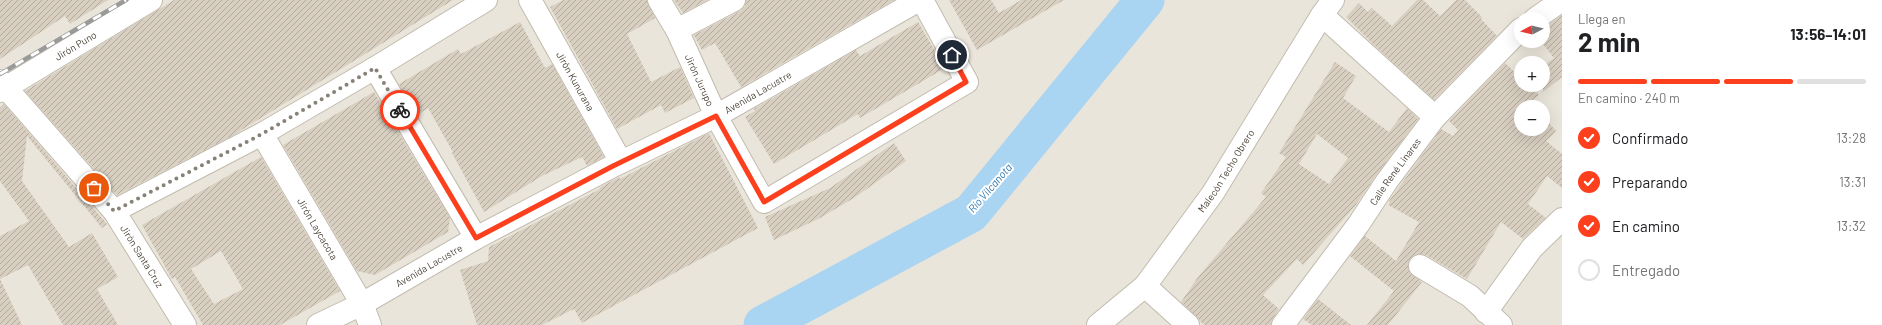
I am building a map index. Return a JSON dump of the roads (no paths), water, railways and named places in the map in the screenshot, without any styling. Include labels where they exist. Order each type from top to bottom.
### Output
[{"type":"street","name":"Jirón Puno","points":[[2,87],[151,0]]},
{"type":"street","points":[[114,211],[262,134],[375,68],[486,0]]},
{"type":"street","name":"Jirón Kunurana","points":[[530,0],[621,162]]},
{"type":"street","name":"Jirón Jurupo","points":[[659,0],[677,30],[716,116],[764,202],[966,82],[922,0]]},
{"type":"street","points":[[677,30],[734,0]]},
{"type":"street","name":"Avenida Lacustre","points":[[318,325],[362,304],[476,238],[621,162],[716,116],[919,0]]},
{"type":"street","points":[[1545,12],[1562,0]]},
{"type":"street","points":[[1327,7],[1435,117]]},
{"type":"street","name":"Malecón Techo Obrero","points":[[1098,325],[1145,286],[1213,193],[1327,7]]},
{"type":"street","name":"Calle René Linares","points":[[1283,325],[1358,225],[1387,181],[1435,117],[1514,36]]},
{"type":"street","points":[[375,68],[476,238]]},
{"type":"street","name":"Jirón Santa Cruz","points":[[2,87],[114,211],[185,325]]},
{"type":"street","name":"Jirón Laycacota","points":[[262,134],[362,304],[370,325]]},
{"type":"street","points":[[1420,266],[1470,296],[1494,318],[1532,248],[1562,219]]},
{"type":"street","points":[[1145,286],[1188,325]]},
{"type":"waterway","name":"Río Vilcanota","points":[[763,325],[971,213],[1145,0]]},
{"type":"railway","points":[[0,74],[126,0]]}]
